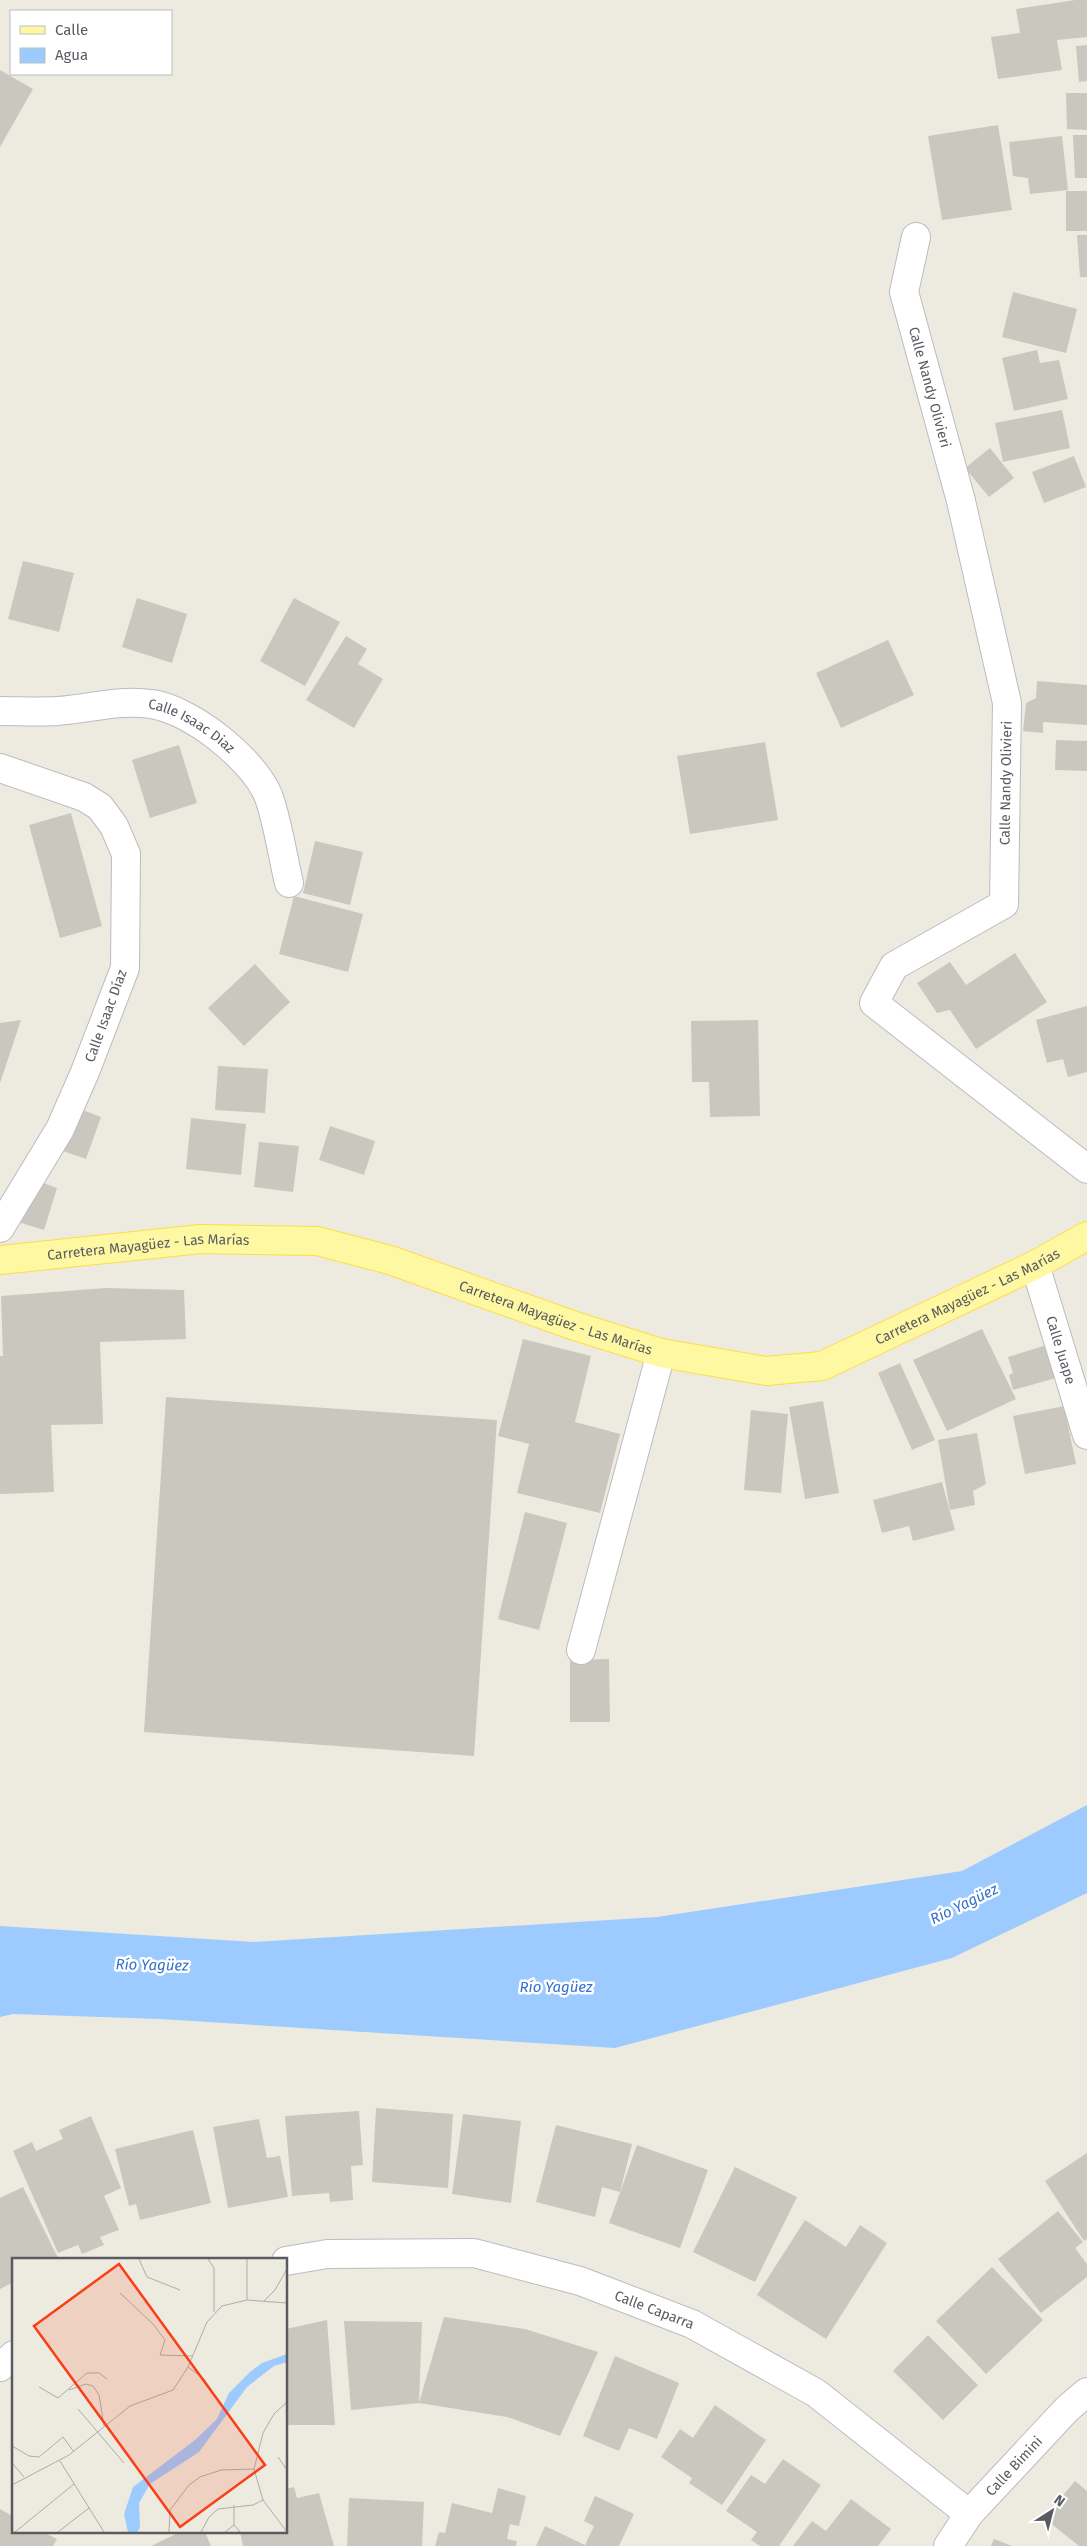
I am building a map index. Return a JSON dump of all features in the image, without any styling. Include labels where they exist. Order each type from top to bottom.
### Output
[{"type":"main road","name":"Carretera Mayagüez - Las Marías","points":[[0,1260],[201,1239],[318,1241],[390,1260],[575,1326],[661,1353],[766,1371],[822,1366],[1035,1265],[1087,1236]]},
{"type":"street","name":"Calle Nandy Olivieri","points":[[916,237],[904,292],[961,501],[1007,703],[1004,904],[894,966],[874,1003],[1087,1169]]},
{"type":"street","name":"Calle Isaac Diaz","points":[[0,711],[57,711],[137,703],[152,704],[181,712],[220,740],[250,768],[259,780],[268,795],[289,883]]},
{"type":"street","name":"Calle Isaac Díaz","points":[[0,768],[84,797],[100,807],[114,826],[126,854],[125,968],[85,1072],[60,1129],[0,1228]]},
{"type":"street","name":"Calle Juape","points":[[1035,1265],[1087,1435]]},
{"type":"street","points":[[581,1650],[661,1353]]},
{"type":"street","name":"Calle Caparra","points":[[288,2261],[327,2254],[474,2253],[580,2281],[692,2324],[816,2393],[969,2514]]},
{"type":"street","points":[[0,2367],[12,2358]]},
{"type":"street","name":"Calle Bimini","points":[[948,2546],[969,2514],[1068,2409],[1087,2392]]},
{"type":"water","name":"Río Yagüez","points":[[1087,1805],[1087,1893],[952,1958],[615,2048],[160,2019],[13,2014],[0,2017],[0,1926],[254,1942],[657,1917],[962,1871]]},
{"type":"building","points":[[1075,0],[1087,0],[1087,37],[1057,40],[1062,70],[998,79],[991,37],[1020,33],[1016,9]]},
{"type":"building","points":[[1087,45],[1087,81],[1079,82],[1076,46]]},
{"type":"building","points":[[0,70],[33,89],[0,147]]},
{"type":"building","points":[[1066,93],[1087,93],[1087,130],[1067,129]]},
{"type":"building","points":[[998,125],[1012,210],[942,220],[928,136]]},
{"type":"building","points":[[1073,135],[1087,135],[1087,178],[1075,178]]},
{"type":"building","points":[[1062,136],[1068,190],[1030,194],[1028,178],[1013,176],[1009,142]]},
{"type":"building","points":[[1066,191],[1087,191],[1087,231],[1066,231]]},
{"type":"building","points":[[1077,235],[1087,235],[1087,277],[1080,277]]},
{"type":"building","points":[[1013,292],[1077,309],[1066,353],[1002,337]]},
{"type":"building","points":[[1037,350],[1040,363],[1059,360],[1068,399],[1014,411],[1002,358]]},
{"type":"building","points":[[1062,410],[1070,448],[1003,462],[995,423]]},
{"type":"building","points":[[990,448],[1014,478],[989,497],[965,468]]},
{"type":"building","points":[[1074,456],[1086,487],[1044,503],[1032,472]]},
{"type":"building","points":[[23,561],[74,573],[59,632],[8,619]]},
{"type":"building","points":[[137,598],[187,614],[172,663],[122,647]]},
{"type":"building","points":[[294,598],[340,622],[305,686],[260,661]]},
{"type":"building","points":[[346,636],[367,649],[358,664],[383,679],[354,728],[306,700]]},
{"type":"building","points":[[888,640],[914,695],[841,728],[816,673]]},
{"type":"building","points":[[1037,681],[1087,685],[1087,725],[1043,722],[1043,733],[1023,731],[1026,703],[1036,698]]},
{"type":"building","points":[[1056,740],[1087,741],[1087,771],[1055,770]]},
{"type":"building","points":[[765,742],[778,820],[690,834],[677,756]]},
{"type":"building","points":[[179,745],[197,803],[150,818],[132,760]]},
{"type":"building","points":[[71,813],[102,926],[60,938],[29,825]]},
{"type":"building","points":[[315,841],[363,852],[350,905],[303,893]]},
{"type":"building","points":[[294,896],[363,914],[348,972],[279,954]]},
{"type":"building","points":[[1015,953],[1047,1002],[976,1049],[950,1010],[937,1013],[917,983],[950,962],[966,985]]},
{"type":"building","points":[[255,964],[290,1002],[244,1046],[208,1008]]},
{"type":"building","points":[[1087,1006],[1087,1072],[1068,1077],[1063,1059],[1047,1063],[1036,1020]]},
{"type":"building","points":[[21,1020],[0,1083],[0,1023]]},
{"type":"building","points":[[758,1020],[760,1116],[710,1117],[709,1082],[692,1082],[691,1021]]},
{"type":"building","points":[[218,1066],[268,1069],[265,1113],[215,1110]]},
{"type":"building","points":[[75,1107],[101,1117],[86,1159],[60,1150]]},
{"type":"building","points":[[191,1118],[246,1124],[241,1175],[186,1169]]},
{"type":"building","points":[[330,1126],[375,1141],[364,1175],[319,1160]]},
{"type":"building","points":[[259,1142],[299,1146],[293,1192],[254,1187]]},
{"type":"building","points":[[32,1179],[57,1188],[44,1230],[18,1222]]},
{"type":"building","points":[[106,1288],[184,1290],[186,1339],[100,1342],[103,1424],[51,1425],[54,1492],[0,1494],[0,1356],[3,1356],[1,1296]]},
{"type":"building","points":[[982,1329],[1016,1399],[947,1431],[913,1360]]},
{"type":"building","points":[[523,1339],[591,1356],[575,1422],[620,1434],[600,1513],[517,1493],[529,1444],[498,1436]]},
{"type":"building","points":[[1050,1344],[1056,1378],[1013,1390],[1009,1375],[1013,1373],[1008,1357]]},
{"type":"building","points":[[900,1363],[935,1440],[912,1450],[878,1373]]},
{"type":"building","points":[[166,1397],[497,1420],[474,1756],[144,1732]]},
{"type":"building","points":[[823,1401],[839,1493],[805,1499],[789,1407]]},
{"type":"building","points":[[1064,1406],[1076,1464],[1025,1474],[1013,1416]]},
{"type":"building","points":[[751,1410],[788,1414],[781,1493],[744,1490]]},
{"type":"building","points":[[977,1433],[986,1484],[973,1491],[975,1505],[950,1510],[938,1440]]},
{"type":"building","points":[[942,1482],[955,1530],[913,1541],[909,1526],[882,1533],[873,1500]]},
{"type":"building","points":[[525,1512],[567,1523],[539,1630],[498,1619]]},
{"type":"building","points":[[609,1659],[610,1722],[570,1722],[570,1660]]},
{"type":"building","points":[[376,2108],[453,2114],[448,2188],[372,2182]]},
{"type":"building","points":[[359,2111],[363,2165],[351,2166],[353,2200],[330,2202],[329,2193],[292,2196],[285,2116]]},
{"type":"building","points":[[463,2114],[521,2121],[511,2203],[452,2194]]},
{"type":"building","points":[[91,2116],[121,2188],[104,2196],[119,2230],[100,2237],[104,2245],[82,2254],[78,2245],[58,2253],[13,2151],[32,2142],[36,2151],[63,2139],[59,2130]]},
{"type":"building","points":[[259,2119],[267,2158],[280,2156],[288,2197],[228,2208],[213,2127]]},
{"type":"building","points":[[556,2125],[632,2144],[620,2192],[602,2187],[595,2217],[536,2202]]},
{"type":"building","points":[[193,2130],[211,2203],[140,2220],[136,2204],[129,2206],[115,2149]]},
{"type":"building","points":[[637,2145],[708,2170],[680,2248],[609,2223]]},
{"type":"building","points":[[1087,2153],[1087,2239],[1084,2241],[1045,2181]]},
{"type":"building","points":[[735,2167],[797,2197],[755,2282],[693,2252]]},
{"type":"building","points":[[23,2187],[58,2258],[12,2258],[12,2283],[0,2289],[0,2198]]},
{"type":"building","points":[[1058,2211],[1083,2242],[1075,2248],[1087,2264],[1087,2277],[1041,2313],[998,2259]]},
{"type":"building","points":[[805,2220],[846,2247],[860,2225],[887,2243],[826,2339],[757,2295]]},
{"type":"building","points":[[992,2267],[1043,2320],[986,2374],[936,2321]]},
{"type":"building","points":[[444,2317],[525,2329],[598,2352],[560,2436],[507,2417],[419,2403]]},
{"type":"building","points":[[327,2320],[335,2425],[288,2425],[288,2329]]},
{"type":"building","points":[[344,2321],[422,2322],[419,2403],[351,2410]]},
{"type":"building","points":[[928,2335],[978,2385],[943,2420],[893,2371]]},
{"type":"building","points":[[615,2356],[679,2383],[657,2439],[629,2428],[619,2451],[583,2436]]},
{"type":"building","points":[[715,2405],[766,2440],[722,2505],[689,2483],[692,2478],[661,2457],[680,2429],[693,2438]]},
{"type":"building","points":[[783,2459],[821,2485],[779,2546],[760,2546],[751,2540],[757,2532],[726,2511],[751,2475],[765,2484]]},
{"type":"building","points":[[1075,2481],[1087,2491],[1087,2546],[1079,2546],[1044,2518]]},
{"type":"building","points":[[294,2487],[297,2498],[319,2493],[334,2546],[243,2546],[240,2534],[288,2534],[288,2488]]},
{"type":"building","points":[[498,2488],[526,2496],[519,2526],[510,2524],[507,2539],[517,2541],[516,2546],[435,2546],[439,2532],[445,2533],[452,2503],[492,2513]]},
{"type":"building","points":[[595,2496],[634,2514],[619,2546],[536,2546],[545,2526],[585,2545],[594,2526],[584,2521]]},
{"type":"building","points":[[349,2498],[424,2502],[422,2546],[347,2546]]},
{"type":"building","points":[[851,2499],[891,2529],[878,2546],[793,2546],[812,2521],[826,2531]]},
{"type":"building","points":[[0,2509],[12,2516],[12,2534],[47,2534],[57,2539],[53,2546],[0,2546]]},
{"type":"building","points":[[176,2534],[206,2534],[211,2546],[151,2546]]},
{"type":"building","points":[[994,2539],[1012,2546],[991,2546]]}]
